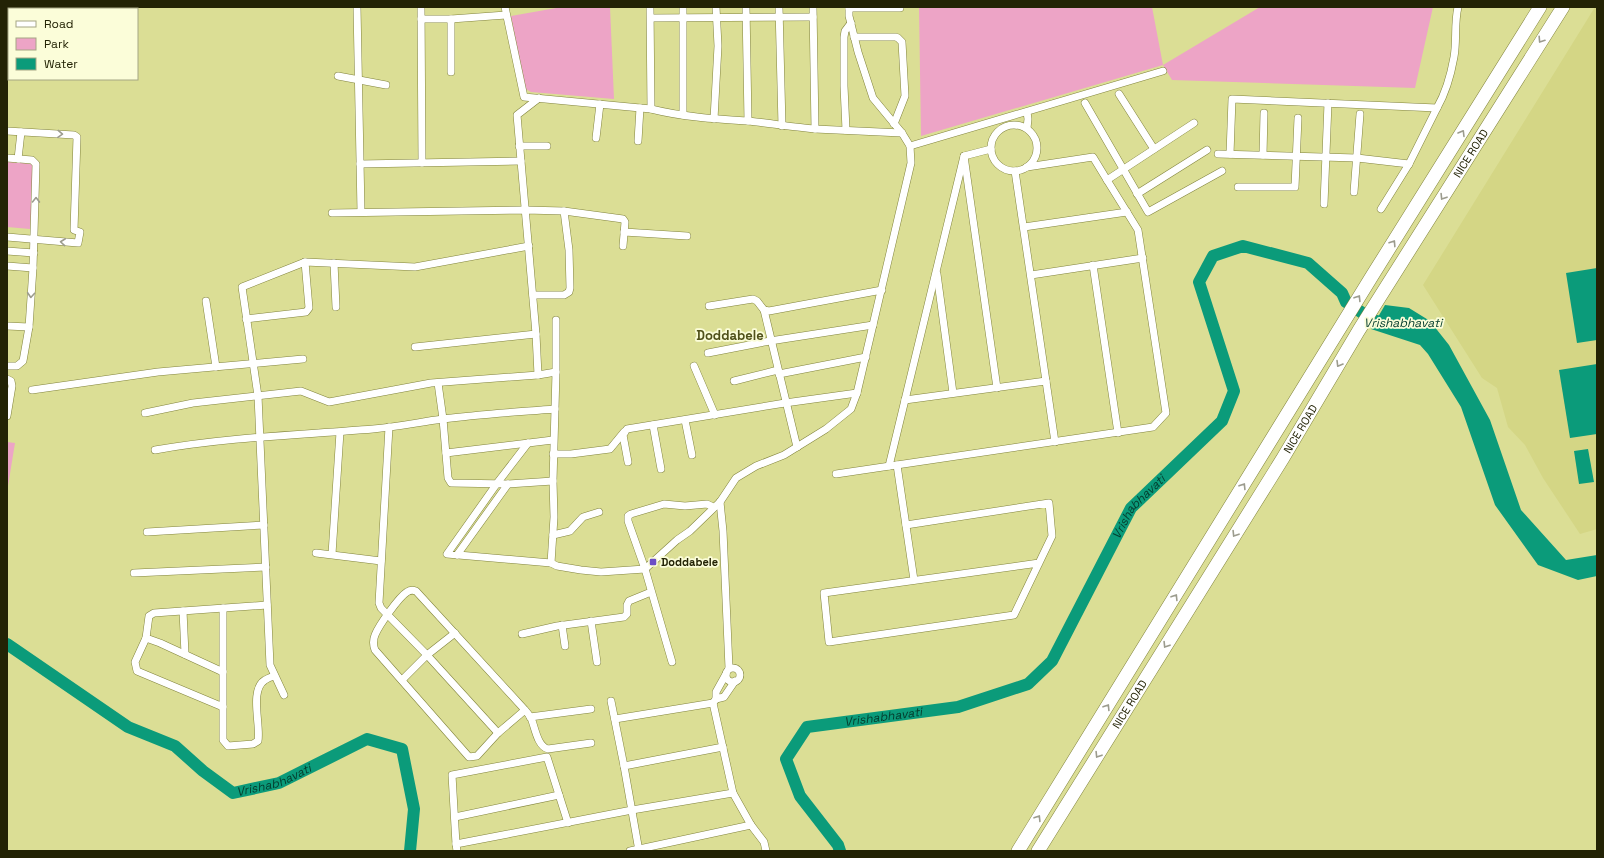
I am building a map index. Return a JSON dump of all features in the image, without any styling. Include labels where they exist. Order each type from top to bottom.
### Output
[{"type":"highway","name":"NICE ROAD","points":[[1018,851],[1344,320],[1540,7]]},
{"type":"highway","name":"NICE ROAD","points":[[1038,851],[1283,458],[1359,330],[1563,7]]},
{"type":"street","points":[[357,7],[360,212]]},
{"type":"street","points":[[421,7],[422,163]]},
{"type":"street","points":[[505,7],[524,97],[651,109],[683,115],[748,121],[782,126],[902,133]]},
{"type":"street","points":[[650,7],[651,109]]},
{"type":"street","points":[[683,7],[683,115]]},
{"type":"street","points":[[714,119],[718,46],[716,7]]},
{"type":"street","points":[[746,7],[748,121]]},
{"type":"street","points":[[779,7],[782,126]]},
{"type":"street","points":[[813,7],[815,129]]},
{"type":"street","points":[[1380,209],[1409,164],[1442,99],[1454,57],[1458,7]]},
{"type":"street","points":[[528,443],[496,484],[447,554],[551,563],[557,566],[601,572],[645,569],[677,540],[690,531],[716,504],[736,478],[756,466],[784,455],[826,429],[851,409],[857,393],[866,357],[911,163],[910,146],[902,133],[873,98],[854,37],[849,8],[900,8]]},
{"type":"street","points":[[421,19],[451,19],[506,15]]},
{"type":"street","points":[[651,18],[813,17]]},
{"type":"street","points":[[451,19],[451,72]]},
{"type":"street","points":[[846,130],[844,37],[845,31],[851,23]]},
{"type":"street","points":[[854,37],[896,37],[902,42],[905,96],[894,124]]},
{"type":"street","points":[[910,146],[1163,71]]},
{"type":"street","points":[[338,76],[386,85]]},
{"type":"street","points":[[1119,94],[1154,149]]},
{"type":"street","points":[[538,98],[517,115],[533,295],[538,375]]},
{"type":"street","points":[[1230,154],[1232,99],[1437,108]]},
{"type":"street","points":[[1085,103],[1148,212],[1222,171]]},
{"type":"street","points":[[1324,204],[1328,103]]},
{"type":"street","points":[[596,138],[600,104]]},
{"type":"street","points":[[638,142],[640,108]]},
{"type":"street","points":[[1026,128],[1028,119],[1027,112]]},
{"type":"street","points":[[1263,155],[1264,113]]},
{"type":"street","points":[[1354,192],[1360,114]]},
{"type":"street","points":[[1238,187],[1295,187],[1298,118]]},
{"type":"street","points":[[990,123],[995,134]]},
{"type":"street","points":[[1106,180],[1194,123]]},
{"type":"street","points":[[836,474],[1153,427],[1166,413],[1138,230],[1093,157],[1015,171],[1009,170],[1000,166],[994,159],[991,149],[995,134],[1000,129],[1009,125],[1019,125],[1026,128],[1035,136],[1038,146],[1034,160],[1027,168]]},
{"type":"street","points":[[7,131],[74,135],[77,137],[74,230],[80,232],[79,241],[76,244],[7,237]]},
{"type":"street","points":[[18,159],[21,132]]},
{"type":"street","points":[[519,146],[547,146]]},
{"type":"street","points":[[964,156],[991,149]]},
{"type":"street","points":[[1137,194],[1207,150]]},
{"type":"street","points":[[1218,154],[1357,158],[1409,164]]},
{"type":"street","points":[[889,466],[964,156]]},
{"type":"street","points":[[964,156],[997,388]]},
{"type":"street","points":[[7,158],[32,160],[36,164],[35,239],[29,327],[23,361],[17,366],[7,366]]},
{"type":"street","points":[[360,164],[521,161]]},
{"type":"street","points":[[1015,171],[1055,442]]},
{"type":"street","points":[[332,213],[525,210],[564,211],[623,219],[625,222],[623,246]]},
{"type":"street","points":[[533,295],[564,295],[569,292],[568,250],[564,211]]},
{"type":"street","points":[[1024,228],[1126,212]]},
{"type":"street","points":[[624,232],[687,236]]},
{"type":"street","points":[[284,695],[270,665],[258,396],[242,287],[305,262],[415,267],[529,246]]},
{"type":"street","points":[[7,251],[34,254]]},
{"type":"street","points":[[1031,275],[1143,258]]},
{"type":"street","points":[[246,319],[306,312],[308,310],[309,303],[305,262]]},
{"type":"street","points":[[334,263],[336,307]]},
{"type":"street","points":[[1093,265],[1118,433]]},
{"type":"street","points":[[7,266],[33,268]]},
{"type":"street","points":[[936,270],[953,393]]},
{"type":"street","points":[[764,310],[769,311],[882,290]]},
{"type":"street","points":[[710,306],[753,299],[757,300],[764,310],[785,403],[797,447]]},
{"type":"street","points":[[206,302],[216,367]]},
{"type":"street","points":[[551,563],[554,517],[553,440],[556,372],[556,320]]},
{"type":"street","points":[[708,353],[770,340],[873,325]]},
{"type":"street","points":[[7,326],[29,327]]},
{"type":"street","points":[[415,347],[536,334]]},
{"type":"street","points":[[734,381],[866,357]]},
{"type":"street","points":[[32,390],[122,377],[303,359]]},
{"type":"street","points":[[694,366],[715,415]]},
{"type":"street","points":[[145,413],[193,403],[300,391],[329,402],[438,383],[538,375],[556,372]]},
{"type":"street","points":[[7,379],[10,381],[12,386],[7,416]]},
{"type":"street","points":[[905,400],[1046,381]]},
{"type":"street","points":[[438,383],[443,419],[448,478],[451,483],[508,484],[553,481]]},
{"type":"street","points":[[553,454],[571,454],[610,449],[627,429],[785,403],[857,393]]},
{"type":"street","points":[[155,450],[259,436],[340,432],[499,413],[555,409]]},
{"type":"street","points":[[686,420],[692,455]]},
{"type":"street","points":[[653,425],[661,469]]},
{"type":"street","points":[[389,427],[379,603],[381,608],[427,655],[498,733]]},
{"type":"street","points":[[332,554],[340,432]]},
{"type":"street","points":[[624,432],[623,435],[628,462]]},
{"type":"street","points":[[446,453],[553,440]]},
{"type":"street","points":[[897,465],[914,580]]},
{"type":"street","points":[[457,555],[508,484]]},
{"type":"street","points":[[906,525],[1049,503],[1052,536],[1014,615],[830,642],[824,593],[1039,563]]},
{"type":"street","points":[[672,662],[645,569],[628,521],[629,515],[664,504],[684,506],[716,504]]},
{"type":"street","points":[[716,504],[723,531],[728,671],[729,680],[735,681]]},
{"type":"street","points":[[553,535],[570,531],[583,517],[599,512]]},
{"type":"street","points":[[147,532],[264,525]]},
{"type":"street","points":[[316,553],[381,561]]},
{"type":"street","points":[[134,573],[266,567]]},
{"type":"street","points":[[525,710],[498,733],[477,756],[469,757],[374,648],[375,634],[387,614],[406,592],[413,590],[418,593],[525,710],[530,717],[540,743],[546,749],[591,743]]},
{"type":"street","points":[[522,634],[562,625],[624,617],[627,614],[627,605],[629,601],[651,592]]},
{"type":"street","points":[[223,707],[137,671],[135,662],[146,638],[149,616],[150,614],[183,610],[268,605]]},
{"type":"street","points":[[223,608],[224,743],[228,746],[256,743],[259,739],[256,693],[259,685],[265,680],[274,676]]},
{"type":"street","points":[[183,610],[184,654]]},
{"type":"street","points":[[591,621],[597,662]]},
{"type":"street","points":[[562,625],[565,646]]},
{"type":"street","points":[[402,680],[427,655],[455,633]]},
{"type":"street","points":[[146,638],[160,642],[223,672]]},
{"type":"street","points":[[615,720],[715,701],[724,697],[735,681],[739,678],[739,672],[734,668],[728,671],[716,692],[715,701],[733,793],[751,825],[764,842],[766,851]]},
{"type":"street","points":[[611,701],[639,850]]},
{"type":"street","points":[[530,717],[590,709]]},
{"type":"street","points":[[624,766],[723,748]]},
{"type":"street","points":[[568,823],[547,757],[452,775],[456,848],[632,810],[733,793]]},
{"type":"street","points":[[455,817],[559,795]]},
{"type":"street","points":[[630,851],[751,825]]},
{"type":"shaded area","points":[[1595,7],[1597,7],[1597,529],[1580,534],[1543,478],[1525,445],[1508,427],[1497,388],[1482,378],[1423,285]]},
{"type":"green space","points":[[562,7],[610,7],[614,99],[531,92],[524,88],[511,16]]},
{"type":"green space","points":[[919,7],[1152,7],[1163,65],[921,136]]},
{"type":"green space","points":[[1260,7],[1433,7],[1415,88],[1172,80],[1163,65]]},
{"type":"green space","points":[[7,162],[34,164],[30,229],[7,227]]},
{"type":"green space","points":[[7,442],[15,443],[7,492]]},
{"type":"water","points":[[1597,268],[1597,340],[1577,343],[1566,273]]},
{"type":"water","name":"Vrishabhavati","points":[[1385,305],[1409,308],[1430,321],[1449,345],[1490,420],[1521,510],[1566,560],[1597,555],[1597,576],[1578,580],[1538,565],[1495,505],[1461,407],[1428,354],[1420,345],[1371,329]]},
{"type":"water","points":[[1597,364],[1597,434],[1570,438],[1559,370]]},
{"type":"water","points":[[1588,449],[1594,482],[1579,484],[1574,451]]},
{"type":"waterway","name":"Vrishabhavati","points":[[840,851],[838,845],[800,796],[786,759],[807,727],[958,707],[1028,684],[1052,661],[1131,508],[1222,421],[1234,391],[1199,282],[1213,256],[1243,246],[1308,263],[1342,293],[1346,302],[1373,320],[1391,325]]},
{"type":"waterway","name":"Vrishabhavati","points":[[7,644],[128,727],[175,746],[203,771],[233,793],[279,783],[367,739],[402,749],[414,809],[410,851]]},
{"type":"place","name":"Doddabele","points":[[653,562]]},
{"type":"district","name":"Doddabele","points":[[730,335]]}]
